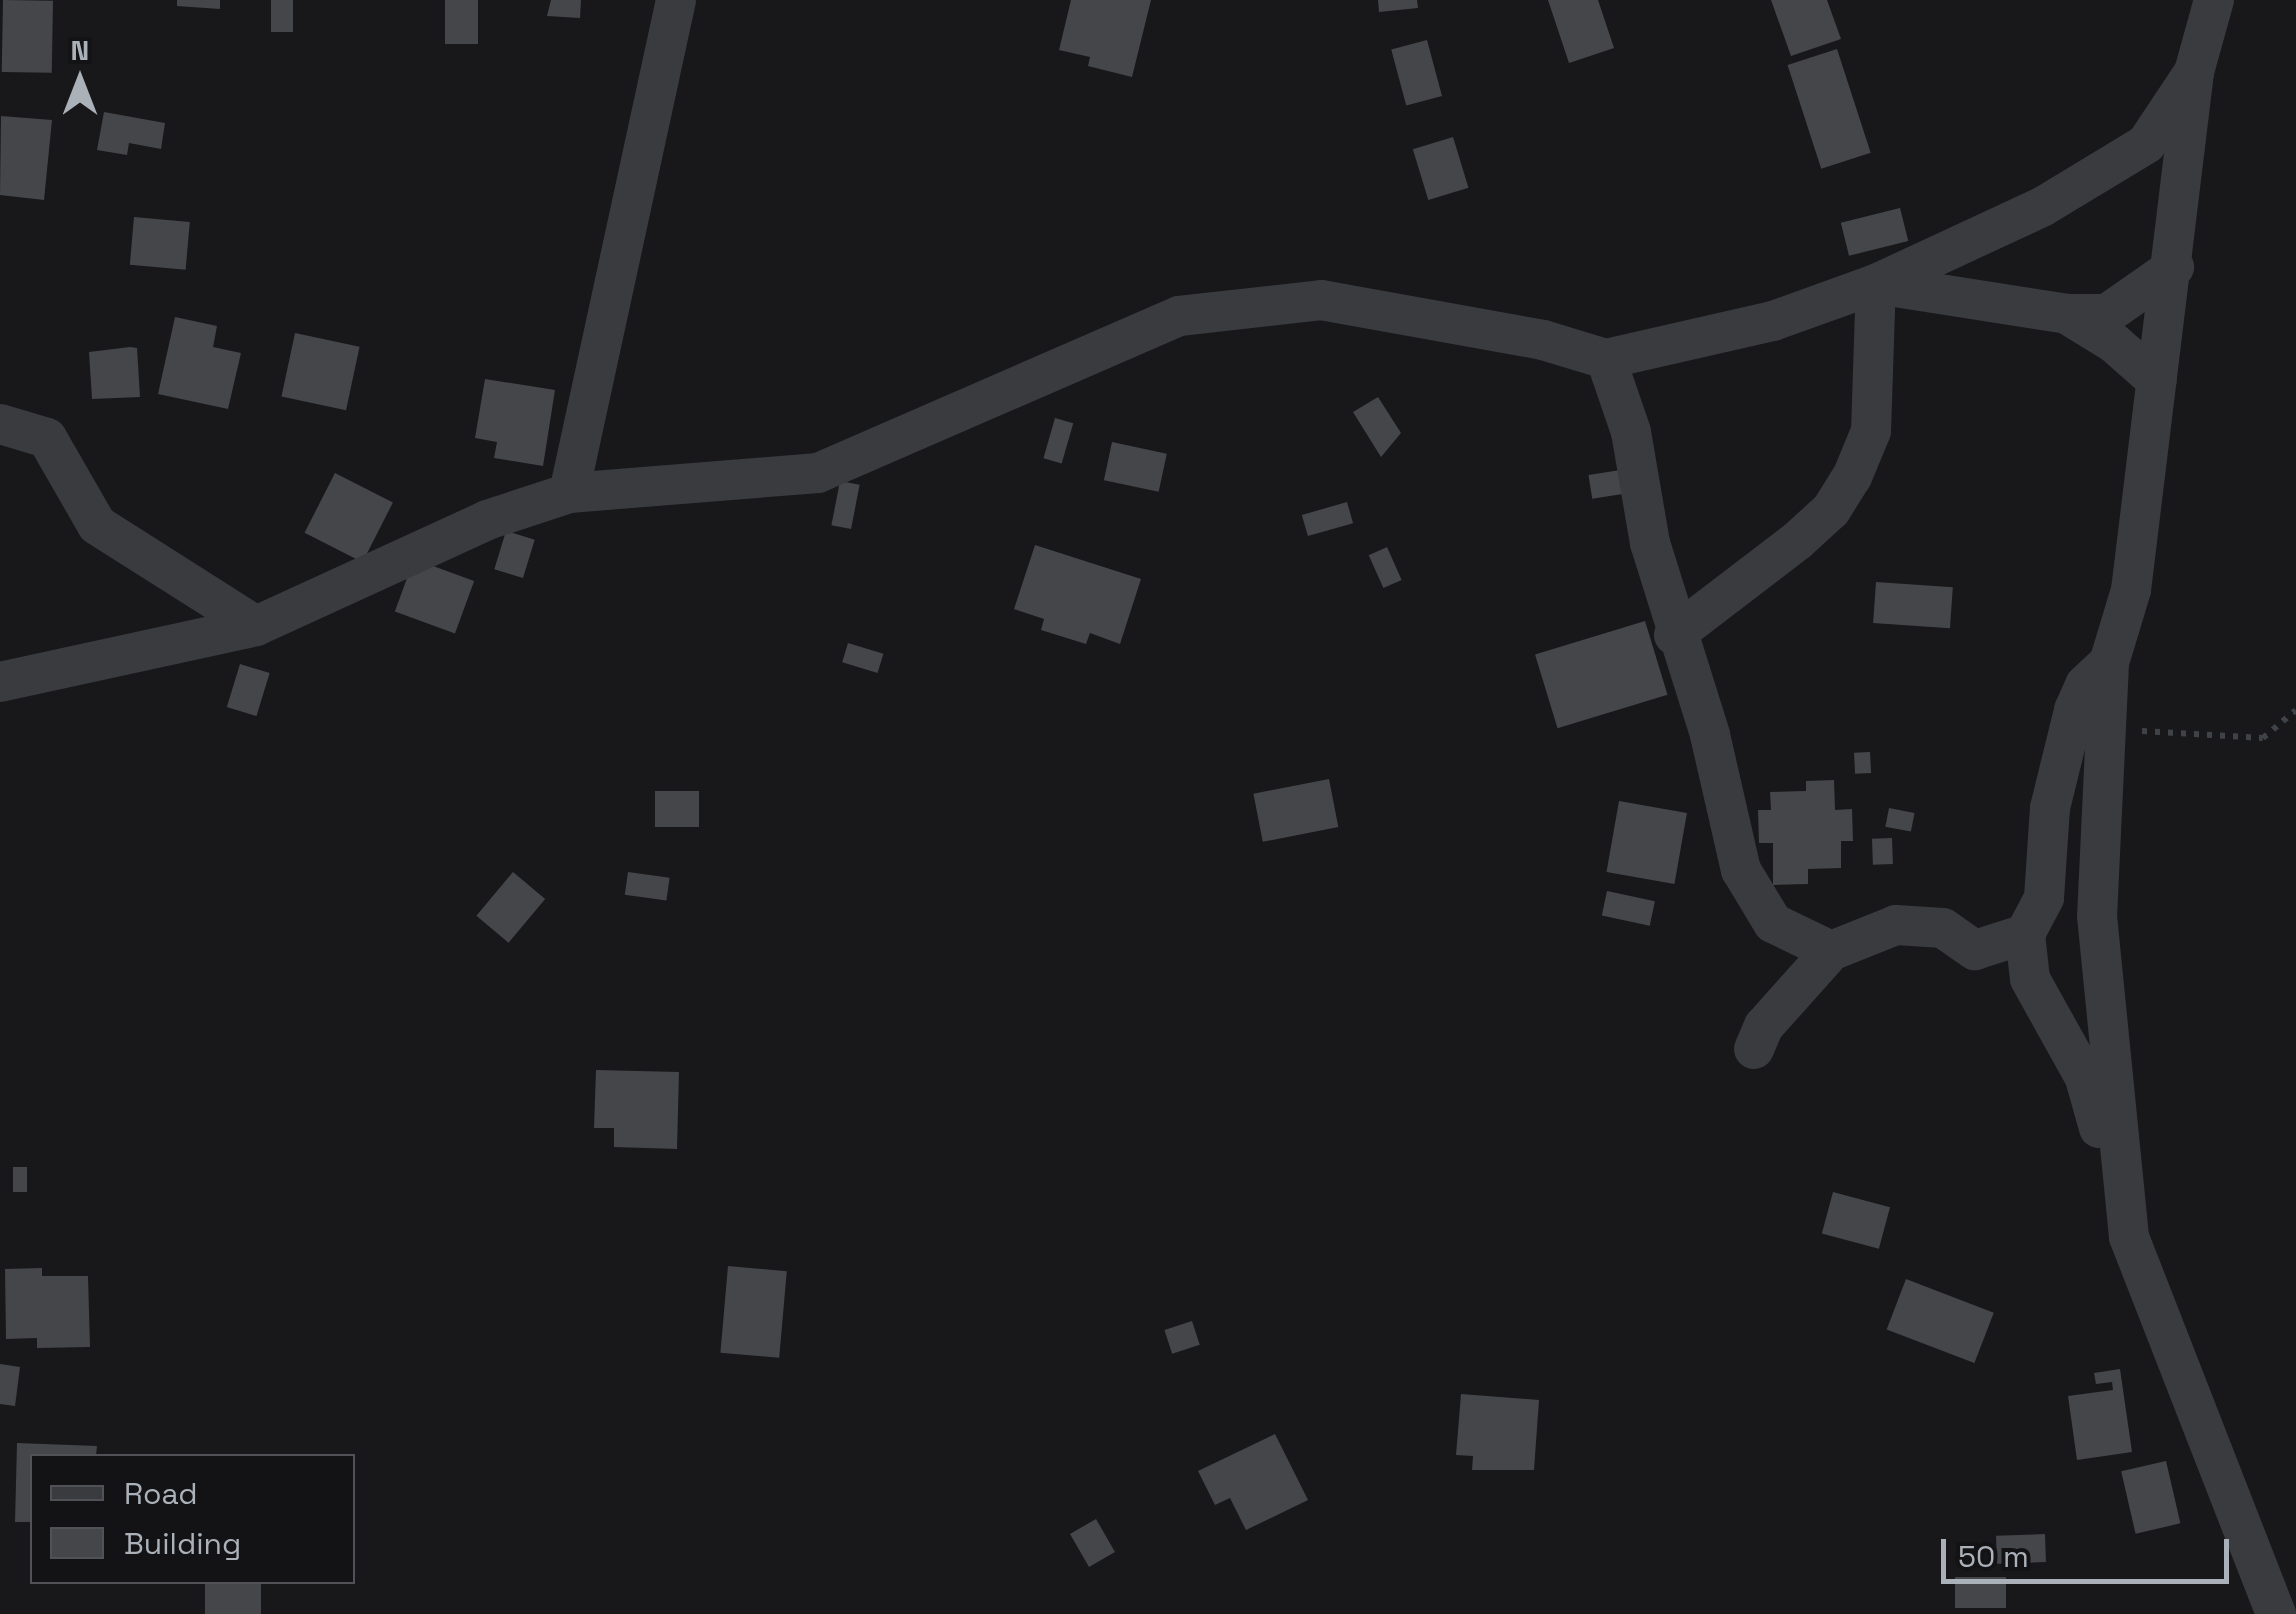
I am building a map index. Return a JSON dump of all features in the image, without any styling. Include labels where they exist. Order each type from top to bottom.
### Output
[{"type":"street","points":[[569,493],[676,0]]},
{"type":"street","points":[[2129,1237],[2097,916],[2109,663],[2131,590],[2174,267],[2194,72],[2214,0]]},
{"type":"street","points":[[0,682],[256,626],[487,520],[569,493],[818,473],[1179,316],[1321,300],[1543,340],[1606,359],[1773,321],[1876,284],[2042,206],[2146,144],[2194,72]]},
{"type":"street","points":[[1876,284],[2067,314],[2107,314],[2174,267]]},
{"type":"street","points":[[1674,635],[1797,541],[1831,510],[1852,477],[1871,431],[1876,284]]},
{"type":"street","points":[[2067,314],[2114,343],[2157,381]]},
{"type":"street","points":[[1606,359],[1631,432],[1674,635],[1710,735],[1741,870],[1773,923],[1831,952]]},
{"type":"street","points":[[0,424],[47,438],[97,525],[256,626]]},
{"type":"street","points":[[2109,663],[2084,685],[2074,710],[2050,808],[2044,898],[2024,934],[2030,979],[2085,1078],[2129,1237],[2276,1614]]},
{"type":"street","points":[[1754,1049],[1764,1026],[1831,952],[1896,925],[1943,928],[1975,950],[2024,934]]},
{"type":"path","points":[[2106,729],[2262,738],[2296,710]]},
{"type":"building","points":[[3,0],[53,1],[52,73],[2,72]]},
{"type":"building","points":[[177,0],[220,0],[220,9],[177,6]]},
{"type":"building","points":[[271,0],[293,0],[293,32],[271,32]]},
{"type":"building","points":[[445,0],[478,0],[478,44],[445,44]]},
{"type":"building","points":[[551,0],[581,0],[580,18],[547,16]]},
{"type":"building","points":[[1071,0],[1151,0],[1132,77],[1088,66],[1090,57],[1059,50]]},
{"type":"building","points":[[1378,0],[1417,0],[1418,8],[1379,12]]},
{"type":"building","points":[[1548,0],[1598,0],[1614,48],[1569,63]]},
{"type":"building","points":[[1771,0],[1827,0],[1841,39],[1791,56]]},
{"type":"building","points":[[1427,40],[1442,96],[1406,106],[1391,50]]},
{"type":"building","points":[[1837,49],[1871,153],[1821,169],[1788,65]]},
{"type":"building","points":[[104,112],[165,123],[161,149],[129,143],[127,155],[97,150]]},
{"type":"building","points":[[1,116],[52,120],[44,200],[0,195]]},
{"type":"building","points":[[1453,137],[1468,188],[1428,200],[1413,149]]},
{"type":"building","points":[[1900,208],[1908,241],[1849,256],[1841,223]]},
{"type":"building","points":[[134,217],[190,222],[186,270],[130,265]]},
{"type":"building","points":[[175,317],[217,326],[213,347],[241,353],[228,409],[158,394]]},
{"type":"building","points":[[295,333],[360,347],[346,410],[281,397]]},
{"type":"building","points":[[137,348],[140,397],[92,399],[89,352]]},
{"type":"building","points":[[485,379],[555,390],[543,466],[494,458],[497,442],[475,438]]},
{"type":"building","points":[[1378,397],[1401,433],[1381,457],[1353,412]]},
{"type":"building","points":[[1055,418],[1073,423],[1062,464],[1043,458]]},
{"type":"building","points":[[1112,442],[1167,454],[1159,492],[1104,480]]},
{"type":"building","points":[[1627,469],[1631,493],[1592,499],[1588,475]]},
{"type":"building","points":[[335,473],[393,503],[362,562],[305,533]]},
{"type":"building","points":[[840,481],[860,485],[851,529],[831,525]]},
{"type":"building","points":[[1347,502],[1353,523],[1308,536],[1302,515]]},
{"type":"building","points":[[506,531],[535,540],[523,578],[494,569]]},
{"type":"building","points":[[1035,545],[1141,579],[1120,644],[1090,633],[1086,644],[1041,630],[1044,619],[1014,609]]},
{"type":"building","points":[[1387,547],[1402,580],[1383,588],[1369,555]]},
{"type":"building","points":[[414,559],[474,581],[455,634],[395,612]]},
{"type":"building","points":[[1876,582],[1953,587],[1950,628],[1873,623]]},
{"type":"building","points":[[1645,621],[1668,695],[1558,728],[1535,655]]},
{"type":"building","points":[[848,643],[883,654],[878,673],[842,662]]},
{"type":"building","points":[[240,664],[270,673],[256,716],[227,707]]},
{"type":"building","points":[[1870,752],[1871,773],[1855,774],[1854,753]]},
{"type":"building","points":[[1329,779],[1338,827],[1263,842],[1253,794]]},
{"type":"building","points":[[1834,780],[1835,810],[1852,809],[1853,841],[1841,841],[1841,868],[1808,869],[1808,884],[1773,885],[1773,843],[1759,843],[1758,810],[1771,810],[1770,792],[1806,791],[1806,781]]},
{"type":"building","points":[[655,791],[699,791],[699,827],[655,827]]},
{"type":"building","points":[[1619,801],[1687,813],[1674,884],[1606,872]]},
{"type":"building","points":[[1889,808],[1915,813],[1911,832],[1885,827]]},
{"type":"building","points":[[1892,838],[1893,864],[1873,865],[1872,839]]},
{"type":"building","points":[[513,872],[545,899],[509,943],[476,916]]},
{"type":"building","points":[[628,872],[670,878],[666,901],[625,895]]},
{"type":"building","points":[[1607,891],[1655,901],[1650,926],[1602,915]]},
{"type":"building","points":[[596,1070],[679,1072],[677,1149],[614,1147],[614,1128],[594,1128]]},
{"type":"building","points":[[13,1167],[27,1167],[27,1192],[13,1192]]},
{"type":"building","points":[[1833,1192],[1890,1207],[1879,1249],[1822,1234]]},
{"type":"building","points":[[728,1266],[787,1271],[779,1358],[720,1353]]},
{"type":"building","points":[[42,1268],[42,1276],[88,1276],[90,1347],[37,1348],[37,1338],[6,1339],[5,1269]]},
{"type":"building","points":[[1906,1279],[1994,1313],[1974,1363],[1887,1329]]},
{"type":"building","points":[[1192,1321],[1200,1345],[1172,1354],[1164,1330]]},
{"type":"building","points":[[0,1364],[20,1367],[15,1406],[0,1404]]},
{"type":"building","points":[[2120,1369],[2132,1452],[2077,1460],[2068,1396],[2113,1390],[2112,1382],[2096,1384],[2094,1373]]},
{"type":"building","points":[[1461,1394],[1539,1400],[1534,1470],[1472,1470],[1473,1456],[1456,1455]]},
{"type":"building","points":[[1275,1434],[1308,1500],[1246,1530],[1230,1498],[1215,1505],[1198,1471]]},
{"type":"building","points":[[17,1443],[97,1446],[96,1454],[30,1454],[30,1522],[15,1522]]},
{"type":"building","points":[[2166,1461],[2180,1523],[2136,1534],[2121,1471]]},
{"type":"building","points":[[1096,1519],[1115,1552],[1089,1567],[1070,1534]]},
{"type":"building","points":[[2045,1534],[2046,1562],[1997,1564],[1996,1536]]},
{"type":"building","points":[[1955,1577],[2006,1577],[2006,1608],[1955,1608]]},
{"type":"building","points":[[205,1584],[261,1584],[261,1614],[205,1614]]}]
